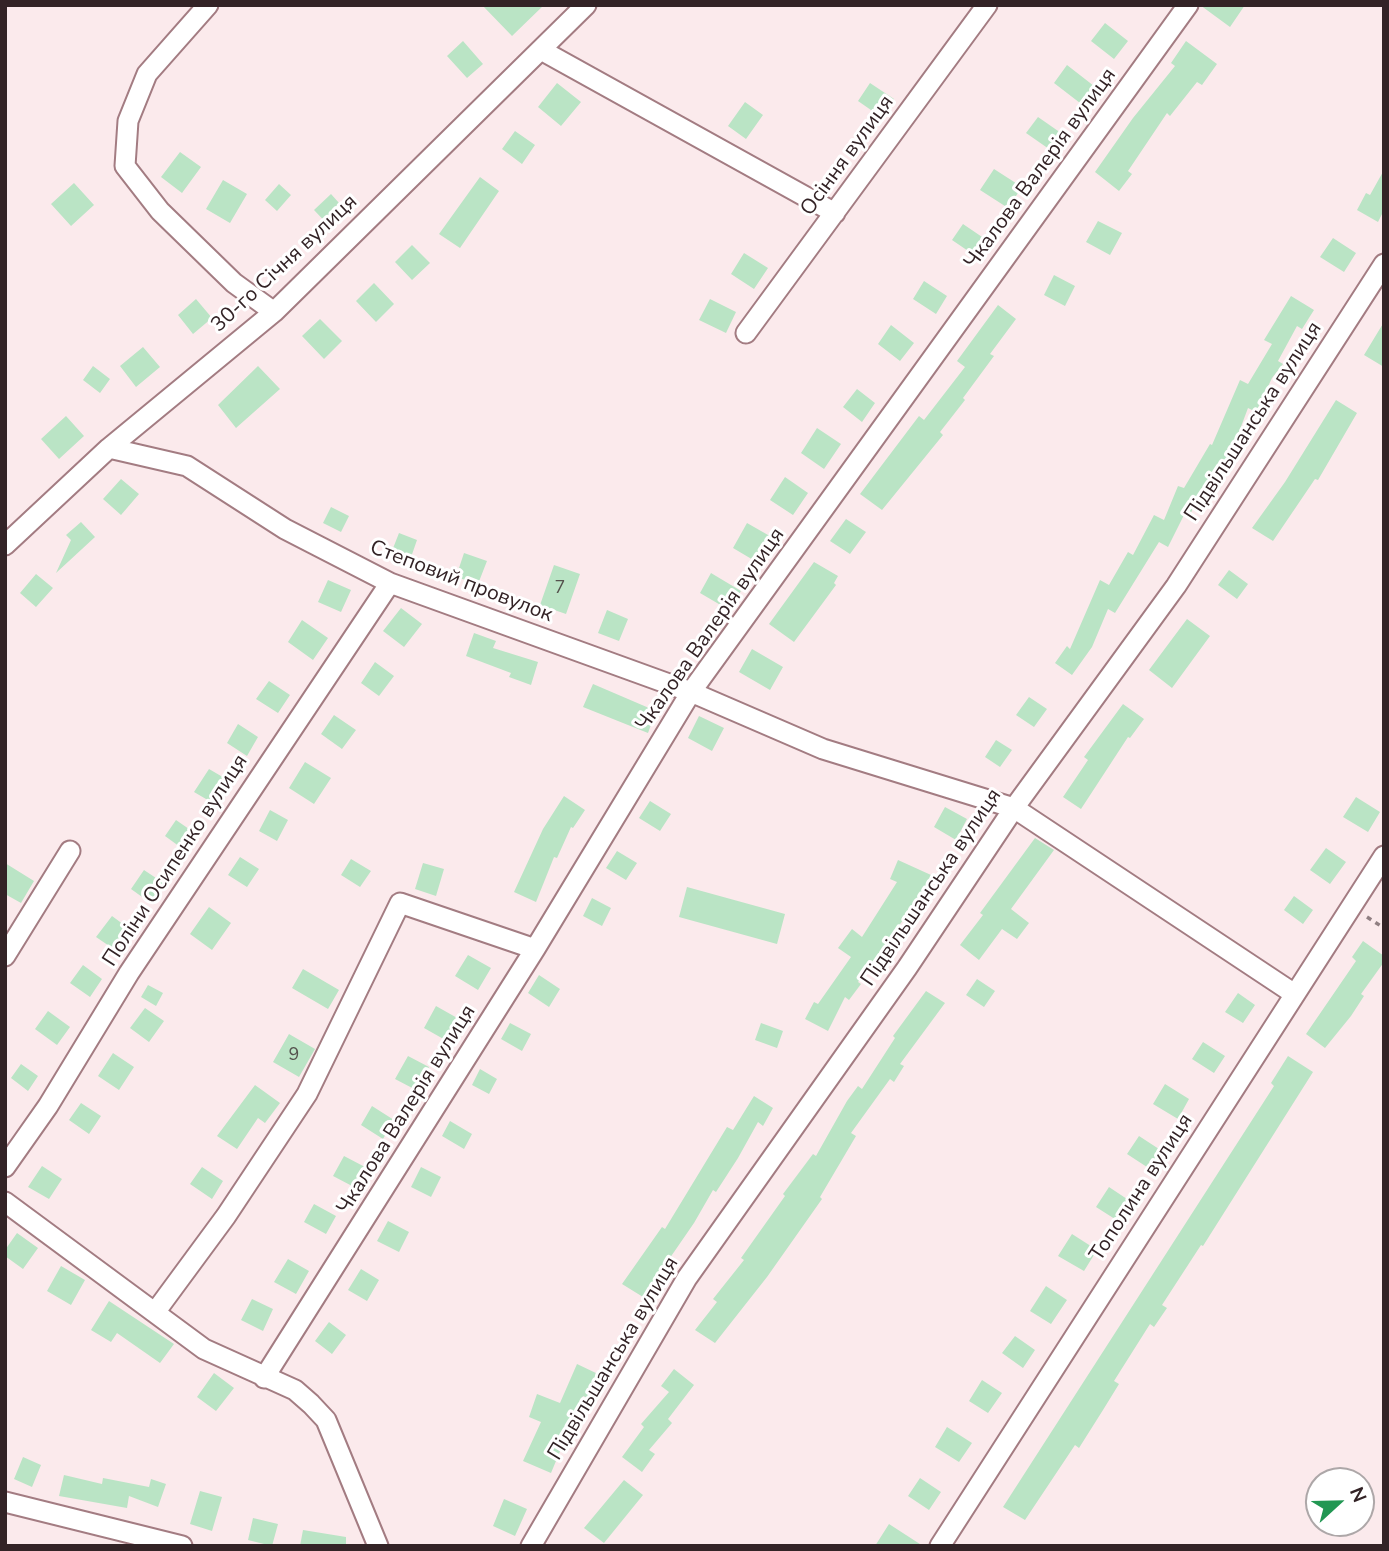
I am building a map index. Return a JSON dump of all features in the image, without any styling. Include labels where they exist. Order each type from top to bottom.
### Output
[{"type":"street","points":[[208,5],[147,74],[128,121],[125,166],[169,220],[234,283],[274,312]]},
{"type":"street","name":"30-го Січня вулиця","points":[[5,545],[109,448],[274,312],[586,5]]},
{"type":"street","name":"Осіння вулиця","points":[[746,333],[987,5]]},
{"type":"street","name":"Чкалова Валерія вулиця","points":[[264,1378],[535,949],[691,692],[1188,5]]},
{"type":"street","points":[[541,50],[835,213]]},
{"type":"street","name":"Підвільшанська вулиця","points":[[531,1546],[687,1278],[907,968],[1014,808],[1176,586],[1384,264]]},
{"type":"street","name":"Степовий провулок","points":[[109,448],[187,466],[285,529],[390,583],[691,692],[823,750],[1014,808],[1293,993]]},
{"type":"street","name":"Поліни Осипенко вулиця","points":[[5,1167],[48,1106],[189,882],[390,583]]},
{"type":"street","points":[[5,956],[70,851]]},
{"type":"street","name":"Тополина вулиця","points":[[940,1546],[1293,993],[1384,856]]},
{"type":"street","points":[[156,1311],[226,1216],[307,1094],[401,903],[535,949]]},
{"type":"street","points":[[5,1202],[204,1349],[295,1390],[326,1420],[378,1546]]},
{"type":"street","points":[[5,1502],[182,1546]]},
{"type":"building","points":[[482,5],[544,5],[512,36]]},
{"type":"building","points":[[1200,5],[1245,5],[1230,27]]},
{"type":"building","points":[[1105,23],[1128,41],[1114,59],[1091,41]]},
{"type":"building","points":[[463,41],[483,64],[467,78],[447,56]]},
{"type":"building","points":[[1186,41],[1217,64],[1202,85],[1197,82],[1170,116],[1167,113],[1128,171],[1132,174],[1119,191],[1095,172],[1133,118],[1175,66],[1171,63]]},
{"type":"building","points":[[1067,65],[1094,86],[1080,103],[1054,83]]},
{"type":"building","points":[[557,83],[581,102],[561,126],[538,107]]},
{"type":"building","points":[[870,83],[894,99],[881,117],[858,101]]},
{"type":"building","points":[[745,102],[763,115],[746,139],[728,126]]},
{"type":"building","points":[[1038,117],[1061,133],[1049,149],[1026,133]]},
{"type":"building","points":[[515,131],[535,145],[522,164],[502,149]]},
{"type":"building","points":[[180,152],[201,167],[182,193],[161,177]]},
{"type":"building","points":[[994,169],[1022,187],[1008,208],[980,190]]},
{"type":"building","points":[[1384,170],[1384,210],[1378,222],[1357,210],[1366,193],[1370,195]]},
{"type":"building","points":[[480,177],[499,191],[460,248],[439,234]]},
{"type":"building","points":[[223,180],[247,194],[230,223],[206,209]]},
{"type":"building","points":[[74,183],[94,205],[71,226],[51,204]]},
{"type":"building","points":[[279,184],[291,195],[277,211],[265,200]]},
{"type":"building","points":[[331,194],[348,213],[332,229],[314,210]]},
{"type":"building","points":[[1098,221],[1122,233],[1110,255],[1086,242]]},
{"type":"building","points":[[963,224],[988,241],[977,257],[952,240]]},
{"type":"building","points":[[1333,238],[1356,253],[1344,272],[1320,257]]},
{"type":"building","points":[[412,245],[430,263],[412,280],[395,262]]},
{"type":"building","points":[[744,253],[768,268],[754,289],[731,274]]},
{"type":"building","points":[[1054,275],[1075,286],[1065,306],[1044,295]]},
{"type":"building","points":[[924,281],[947,296],[936,314],[913,299]]},
{"type":"building","points":[[374,283],[394,304],[376,322],[356,301]]},
{"type":"building","points":[[1291,296],[1314,310],[1302,329],[1297,326],[1278,361],[1283,364],[1272,378],[1256,412],[1248,408],[1233,448],[1200,501],[1197,499],[1190,515],[1185,513],[1168,547],[1159,542],[1115,613],[1108,609],[1092,647],[1072,675],[1055,663],[1067,646],[1070,649],[1100,580],[1109,585],[1128,552],[1133,555],[1154,515],[1164,520],[1178,486],[1184,488],[1210,444],[1212,445],[1240,380],[1248,384],[1272,344],[1264,340]]},
{"type":"building","points":[[196,299],[212,318],[193,334],[178,315]]},
{"type":"building","points":[[710,299],[736,312],[726,333],[699,320]]},
{"type":"building","points":[[998,305],[1016,319],[990,354],[994,356],[963,398],[965,400],[940,432],[943,435],[882,510],[860,494],[919,416],[924,420],[965,367],[957,361]]},
{"type":"building","points":[[320,319],[342,341],[324,359],[302,336]]},
{"type":"building","points":[[1384,322],[1384,367],[1364,355]]},
{"type":"building","points":[[891,325],[914,343],[900,361],[878,344]]},
{"type":"building","points":[[143,347],[160,367],[136,387],[120,366]]},
{"type":"building","points":[[93,366],[110,379],[100,393],[83,380]]},
{"type":"building","points":[[258,366],[280,389],[236,428],[218,405]]},
{"type":"building","points":[[857,389],[875,403],[862,422],[843,407]]},
{"type":"building","points":[[1336,400],[1357,413],[1318,480],[1315,479],[1273,541],[1252,528],[1285,482]]},
{"type":"building","points":[[66,416],[84,436],[59,459],[41,439]]},
{"type":"building","points":[[817,428],[841,444],[824,469],[801,453]]},
{"type":"building","points":[[785,477],[808,493],[793,515],[770,500]]},
{"type":"building","points":[[121,479],[139,494],[121,515],[103,499]]},
{"type":"building","points":[[331,507],[349,516],[341,532],[323,523]]},
{"type":"building","points":[[846,519],[866,532],[850,554],[830,541]]},
{"type":"building","points":[[81,522],[95,537],[56,573],[71,540],[66,535]]},
{"type":"building","points":[[747,523],[775,539],[760,564],[733,548]]},
{"type":"building","points":[[399,533],[417,540],[409,563],[390,556]]},
{"type":"building","points":[[464,553],[487,561],[478,584],[456,577]]},
{"type":"building","points":[[814,562],[838,576],[834,583],[836,585],[794,642],[769,624]]},
{"type":"building","points":[[554,565],[580,574],[566,614],[540,605]]},
{"type":"building","points":[[1229,570],[1248,584],[1237,599],[1218,585]]},
{"type":"building","points":[[711,573],[741,591],[729,610],[700,593]]},
{"type":"building","points":[[36,574],[53,588],[36,607],[20,593]]},
{"type":"building","points":[[328,580],[351,590],[341,612],[318,602]]},
{"type":"building","points":[[401,608],[422,624],[404,647],[383,631]]},
{"type":"building","points":[[607,610],[628,619],[619,641],[598,633]]},
{"type":"building","points":[[1187,619],[1210,636],[1172,688],[1149,670]]},
{"type":"building","points":[[302,620],[328,638],[313,660],[288,642]]},
{"type":"building","points":[[474,633],[496,641],[493,648],[538,662],[531,685],[509,677],[511,673],[466,656]]},
{"type":"building","points":[[752,649],[783,667],[770,690],[739,672]]},
{"type":"building","points":[[375,662],[394,676],[379,696],[361,683]]},
{"type":"building","points":[[269,681],[290,695],[278,713],[256,699]]},
{"type":"building","points":[[593,684],[656,711],[648,733],[583,707]]},
{"type":"building","points":[[1029,697],[1047,709],[1034,727],[1016,715]]},
{"type":"building","points":[[1123,704],[1144,719],[1130,738],[1128,737],[1081,809],[1063,797],[1088,760],[1084,757]]},
{"type":"building","points":[[334,715],[356,730],[342,749],[321,734]]},
{"type":"building","points":[[699,716],[724,728],[712,751],[688,738]]},
{"type":"building","points":[[238,724],[258,737],[247,756],[227,743]]},
{"type":"building","points":[[996,740],[1012,750],[1000,767],[985,757]]},
{"type":"building","points":[[305,762],[331,778],[314,804],[289,788]]},
{"type":"building","points":[[209,769],[233,783],[218,806],[194,792]]},
{"type":"building","points":[[564,796],[585,810],[573,828],[571,827],[557,858],[554,857],[536,902],[514,892],[543,829]]},
{"type":"building","points":[[1356,797],[1380,812],[1368,832],[1343,817]]},
{"type":"building","points":[[650,801],[671,814],[660,831],[639,818]]},
{"type":"building","points":[[945,807],[967,819],[956,840],[934,827]]},
{"type":"building","points":[[270,810],[288,820],[277,841],[259,831]]},
{"type":"building","points":[[176,820],[199,836],[187,852],[165,836]]},
{"type":"building","points":[[1035,838],[1054,850],[1011,909],[1029,923],[1017,939],[1002,929],[979,960],[960,945]]},
{"type":"building","points":[[1326,848],[1346,862],[1330,884],[1310,870]]},
{"type":"building","points":[[617,851],[637,863],[626,880],[606,868]]},
{"type":"building","points":[[240,857],[259,869],[247,887],[228,875]]},
{"type":"building","points":[[351,859],[371,871],[360,887],[341,875]]},
{"type":"building","points":[[898,860],[931,875],[922,894],[858,982],[861,984],[849,1000],[845,997],[828,1031],[805,1019],[814,1002],[818,1004],[851,957],[838,948],[852,929],[862,937],[897,882],[890,879]]},
{"type":"building","points":[[5,863],[34,881],[21,903],[5,894]]},
{"type":"building","points":[[423,863],[444,869],[436,896],[415,889]]},
{"type":"building","points":[[144,870],[165,884],[152,904],[131,889]]},
{"type":"building","points":[[687,887],[785,914],[777,944],[679,917]]},
{"type":"building","points":[[1294,896],[1313,910],[1303,924],[1284,910]]},
{"type":"building","points":[[592,898],[611,908],[602,926],[583,916]]},
{"type":"building","points":[[209,907],[231,923],[212,950],[190,934]]},
{"type":"building","points":[[112,916],[135,933],[121,954],[96,937]]},
{"type":"building","points":[[1363,941],[1384,956],[1384,962],[1361,994],[1364,996],[1351,1016],[1325,1048],[1306,1034],[1356,961],[1352,957]]},
{"type":"building","points":[[468,955],[491,968],[478,990],[455,976]]},
{"type":"building","points":[[83,965],[102,979],[90,997],[70,983]]},
{"type":"building","points":[[303,969],[339,990],[328,1009],[292,988]]},
{"type":"building","points":[[539,975],[560,989],[549,1007],[528,993]]},
{"type":"building","points":[[977,979],[995,991],[984,1007],[966,995]]},
{"type":"building","points":[[148,985],[163,993],[156,1006],[141,997]]},
{"type":"building","points":[[926,991],[945,1003],[900,1064],[904,1066],[894,1082],[890,1079],[851,1133],[856,1136],[820,1197],[822,1199],[767,1277],[715,1343],[695,1330],[717,1302],[713,1299],[744,1260],[741,1258],[785,1196],[783,1194],[813,1154],[816,1156],[847,1101],[858,1086],[862,1089],[895,1038],[893,1036]]},
{"type":"building","points":[[1238,993],[1255,1005],[1243,1023],[1225,1012]]},
{"type":"building","points":[[436,1006],[459,1019],[447,1041],[424,1028]]},
{"type":"building","points":[[145,1008],[164,1021],[149,1042],[130,1028]]},
{"type":"building","points":[[48,1011],[70,1027],[57,1045],[35,1029]]},
{"type":"building","points":[[510,1023],[531,1034],[522,1051],[501,1039]]},
{"type":"building","points":[[761,1023],[783,1031],[777,1048],[755,1040]]},
{"type":"building","points":[[289,1034],[315,1049],[299,1077],[273,1062]]},
{"type":"building","points":[[1203,1042],[1225,1056],[1214,1073],[1192,1059]]},
{"type":"building","points":[[113,1053],[134,1067],[119,1090],[98,1076]]},
{"type":"building","points":[[408,1056],[429,1067],[416,1090],[395,1079]]},
{"type":"building","points":[[1288,1056],[1313,1072],[1203,1246],[1201,1245],[1162,1305],[1167,1308],[1154,1327],[1150,1324],[1114,1381],[1119,1384],[1079,1448],[1075,1445],[1025,1520],[1003,1507],[1274,1086],[1271,1083]]},
{"type":"building","points":[[21,1064],[38,1076],[28,1091],[11,1078]]},
{"type":"building","points":[[480,1069],[497,1079],[489,1094],[472,1085]]},
{"type":"building","points":[[1165,1084],[1189,1099],[1178,1119],[1153,1104]]},
{"type":"building","points":[[255,1085],[280,1103],[265,1123],[258,1118],[237,1149],[217,1136]]},
{"type":"building","points":[[754,1096],[773,1108],[763,1126],[758,1122],[716,1192],[713,1190],[694,1223],[643,1297],[622,1284],[662,1227],[665,1229],[727,1127],[733,1130]]},
{"type":"building","points":[[81,1103],[101,1116],[89,1134],[69,1120]]},
{"type":"building","points":[[372,1106],[394,1120],[383,1139],[361,1125]]},
{"type":"building","points":[[450,1121],[472,1134],[464,1149],[442,1136]]},
{"type":"building","points":[[1139,1136],[1162,1151],[1150,1169],[1127,1154]]},
{"type":"building","points":[[344,1156],[365,1167],[354,1187],[333,1176]]},
{"type":"building","points":[[42,1166],[62,1179],[49,1199],[28,1187]]},
{"type":"building","points":[[202,1167],[223,1181],[212,1199],[190,1184]]},
{"type":"building","points":[[421,1167],[441,1177],[431,1197],[411,1187]]},
{"type":"building","points":[[1109,1187],[1130,1201],[1118,1221],[1096,1207]]},
{"type":"building","points":[[314,1204],[336,1216],[326,1234],[304,1222]]},
{"type":"building","points":[[388,1221],[409,1232],[399,1252],[377,1241]]},
{"type":"building","points":[[17,1233],[38,1248],[23,1269],[5,1256],[5,1250]]},
{"type":"building","points":[[1072,1234],[1097,1250],[1084,1271],[1058,1256]]},
{"type":"building","points":[[288,1259],[309,1271],[296,1294],[274,1282]]},
{"type":"building","points":[[61,1266],[85,1280],[71,1305],[47,1291]]},
{"type":"building","points":[[361,1269],[379,1280],[367,1301],[348,1290]]},
{"type":"building","points":[[1046,1286],[1067,1300],[1051,1324],[1030,1311]]},
{"type":"building","points":[[252,1299],[273,1309],[263,1331],[241,1320]]},
{"type":"building","points":[[109,1301],[174,1344],[160,1363],[117,1333],[111,1342],[91,1330]]},
{"type":"building","points":[[329,1322],[346,1335],[332,1354],[315,1341]]},
{"type":"building","points":[[1015,1336],[1035,1350],[1023,1368],[1002,1353]]},
{"type":"building","points":[[577,1364],[598,1374],[588,1398],[583,1396],[551,1473],[523,1461],[541,1422],[529,1417],[537,1394],[560,1403]]},
{"type":"building","points":[[674,1369],[694,1385],[668,1419],[672,1423],[649,1450],[655,1454],[642,1472],[622,1457],[644,1427],[641,1424],[669,1392],[661,1386]]},
{"type":"building","points":[[214,1373],[234,1388],[216,1411],[197,1397]]},
{"type":"building","points":[[982,1380],[1002,1393],[988,1413],[969,1401]]},
{"type":"building","points":[[947,1427],[972,1443],[959,1462],[935,1447]]},
{"type":"building","points":[[23,1457],[41,1465],[32,1487],[14,1479]]},
{"type":"building","points":[[64,1475],[102,1484],[103,1478],[149,1487],[151,1479],[166,1484],[158,1507],[129,1496],[127,1508],[59,1496]]},
{"type":"building","points":[[920,1478],[941,1492],[929,1510],[908,1496]]},
{"type":"building","points":[[624,1480],[643,1495],[604,1543],[584,1528]]},
{"type":"building","points":[[200,1491],[222,1497],[212,1531],[190,1524]]},
{"type":"building","points":[[504,1499],[527,1509],[515,1536],[493,1526]]},
{"type":"building","points":[[253,1518],[278,1524],[272,1546],[248,1540]]},
{"type":"building","points":[[889,1524],[923,1546],[875,1546]]},
{"type":"building","points":[[303,1530],[346,1537],[346,1546],[300,1546]]}]
